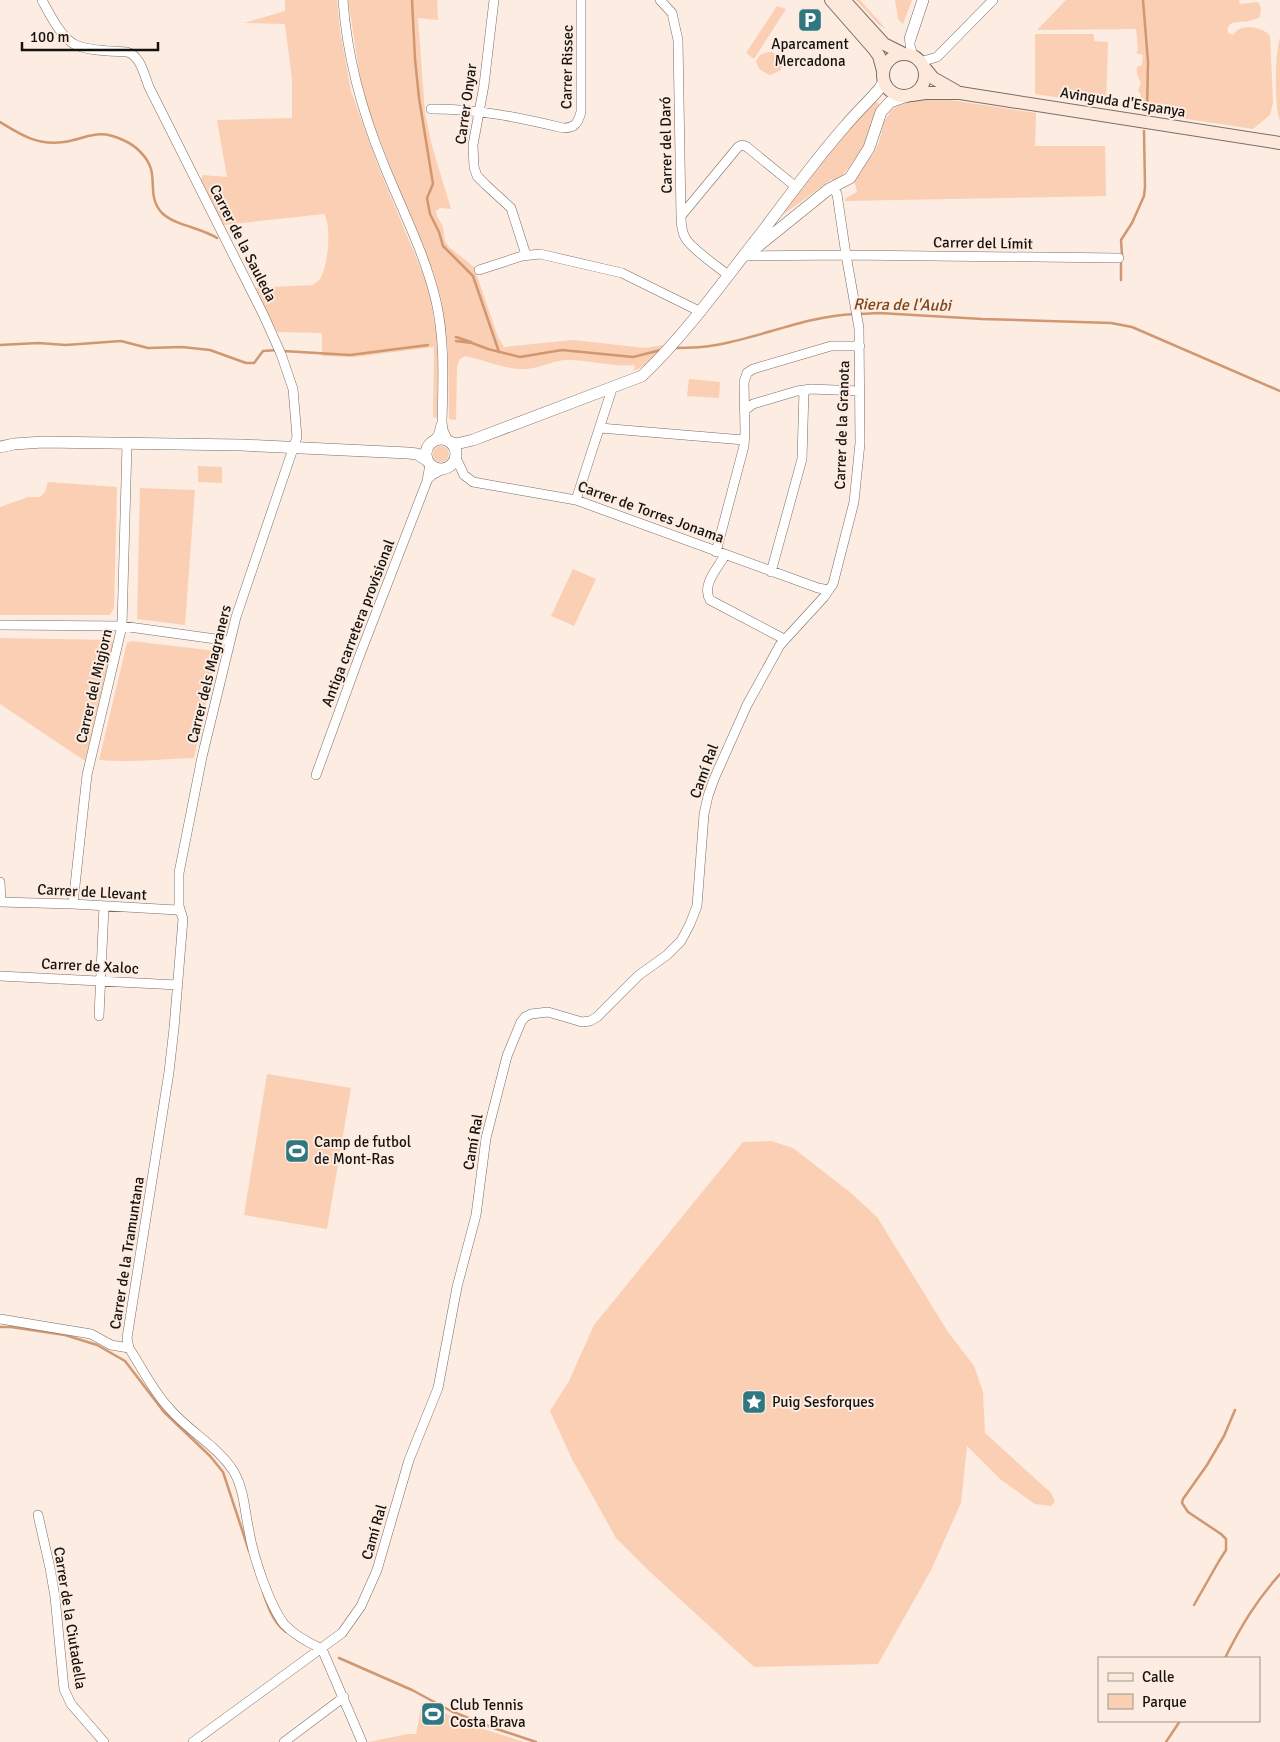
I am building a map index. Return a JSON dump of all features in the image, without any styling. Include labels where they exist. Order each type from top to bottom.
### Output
[{"type":"main road","points":[[831,0],[879,56],[882,80],[892,93],[901,96],[917,92],[923,84],[925,77],[915,60],[892,58],[887,62],[882,80]]},
{"type":"main road","name":"Avinguda d'Espanya","points":[[844,0],[884,44],[915,60],[933,78],[960,93]]},
{"type":"main road","name":"Avinguda d'Espanya","points":[[909,95],[934,92],[960,93],[1280,142]]},
{"type":"street","name":"Carrer de la Sauleda","points":[[42,0],[67,39],[74,44],[83,47],[128,52],[134,54],[137,59],[149,87],[280,350],[293,388],[296,407],[297,438],[293,446]]},
{"type":"street","points":[[343,0],[345,29],[366,118],[419,249],[436,302],[443,349],[442,430],[462,472]]},
{"type":"street","name":"Carrer Onyar","points":[[494,0],[473,145],[474,168],[477,176],[511,208],[526,255]]},
{"type":"street","name":"Carrer Rissec","points":[[479,111],[513,116],[562,128],[575,126],[579,120],[580,112],[581,0]]},
{"type":"street","name":"Carrer del Daró","points":[[660,0],[672,13],[678,40],[681,216],[686,239],[728,275]]},
{"type":"street","points":[[923,0],[910,39],[915,60],[936,57],[993,0]]},
{"type":"street","points":[[452,448],[642,376],[662,358],[701,312],[796,187],[882,80]]},
{"type":"street","points":[[744,256],[839,183],[870,148],[881,112],[890,102],[909,95]]},
{"type":"street","points":[[431,109],[479,111]]},
{"type":"street","points":[[681,216],[738,147],[746,147],[796,187]]},
{"type":"street","points":[[839,183],[836,191],[839,205]]},
{"type":"street","points":[[839,183],[842,192],[839,205]]},
{"type":"street","name":"Carrer de la Granota","points":[[829,590],[833,584],[854,502],[860,443],[860,346],[839,205]]},
{"type":"street","points":[[479,270],[526,255],[540,254],[622,273],[701,312]]},
{"type":"street","name":"Carrer del Límit","points":[[744,256],[846,255],[1119,258]]},
{"type":"street","points":[[716,552],[744,440],[744,382],[747,373],[753,369],[831,346],[860,346]]},
{"type":"street","points":[[576,500],[612,388]]},
{"type":"street","points":[[744,411],[753,404],[804,390],[860,391]]},
{"type":"street","points":[[771,572],[802,460],[804,390]]},
{"type":"street","points":[[408,453],[422,450],[430,444],[438,436],[442,422]]},
{"type":"street","points":[[600,428],[744,440]]},
{"type":"street","points":[[429,463],[426,454],[430,444],[440,439],[452,448]]},
{"type":"street","points":[[0,447],[43,442],[293,446],[417,454],[438,469],[445,468]]},
{"type":"street","name":"Carrer del Migjorn","points":[[73,904],[85,784],[122,626],[127,444]]},
{"type":"street","name":"Carrer dels Magraners","points":[[182,913],[179,906],[179,872],[202,757],[236,617],[293,446]]},
{"type":"street","points":[[427,481],[432,475],[451,466],[452,448]]},
{"type":"street","name":"Antiga carretera provisional","points":[[316,776],[358,658],[427,481],[429,463]]},
{"type":"street","name":"Carrer de Torres Jonama","points":[[445,468],[454,468],[462,472],[473,482],[576,500],[725,556],[818,588],[829,590]]},
{"type":"street","points":[[725,556],[708,584],[707,596],[710,600],[782,642],[829,590]]},
{"type":"street","points":[[0,625],[122,626],[230,641]]},
{"type":"street","name":"Camí Ral","points":[[322,1648],[342,1633],[361,1606],[377,1570],[409,1460],[438,1388],[457,1287],[476,1214],[486,1138],[506,1056],[516,1032],[525,1017],[539,1012],[548,1012],[582,1022],[590,1021],[597,1017],[640,975],[667,955],[681,941],[697,906],[701,838],[708,796],[747,704],[782,642]]},
{"type":"street","points":[[0,882],[1,902]]},
{"type":"street","name":"Carrer de Llevant","points":[[1,902],[177,910],[182,913]]},
{"type":"street","points":[[99,1016],[104,906]]},
{"type":"street","name":"Carrer de la Tramuntana","points":[[182,913],[178,985],[169,1072],[127,1338],[129,1348],[168,1408],[221,1456],[234,1473],[263,1578],[278,1613],[294,1633],[310,1644],[322,1648]]},
{"type":"street","name":"Carrer de Xaloc","points":[[0,976],[178,985]]},
{"type":"street","points":[[0,1319],[91,1334],[111,1345],[129,1348]]},
{"type":"street","name":"Carrer de la Ciutadella","points":[[38,1515],[50,1568],[64,1689],[71,1704],[104,1742]]},
{"type":"street","points":[[193,1742],[322,1648],[362,1742]]},
{"type":"street","points":[[284,1742],[344,1697]]},
{"type":"green space","points":[[285,0],[337,0],[340,31],[351,91],[378,166],[428,286],[437,337],[437,418],[433,417],[434,347],[355,357],[322,356],[322,333],[277,332],[255,288],[312,285],[318,281],[326,264],[328,245],[328,227],[324,214],[223,225],[201,179],[203,175],[227,177],[217,120],[292,118],[292,80],[285,24],[244,23],[285,11]]},
{"type":"green space","points":[[348,0],[437,0],[438,20],[418,18],[425,113],[432,146],[451,209],[440,208],[436,211],[443,227],[445,241],[449,247],[474,267],[498,337],[504,347],[573,340],[645,348],[664,345],[646,364],[632,371],[635,368],[634,365],[568,360],[518,369],[465,356],[460,359],[457,367],[456,420],[449,419],[448,351],[441,298],[433,271],[371,117],[361,83]]},
{"type":"green space","points":[[856,0],[860,0],[886,29],[878,24]]},
{"type":"green space","points":[[895,0],[912,0],[903,24],[898,19]]},
{"type":"green space","points":[[1066,0],[1239,0],[1240,4],[1258,2],[1261,8],[1260,17],[1249,21],[1234,22],[1229,26],[1228,33],[1233,35],[1239,29],[1252,27],[1264,31],[1270,36],[1273,103],[1270,115],[1253,129],[1141,112],[1139,109],[1141,94],[1138,91],[1141,83],[1137,67],[1142,65],[1143,55],[1136,53],[1138,50],[1136,29],[1037,30]]},
{"type":"green space","points":[[777,6],[786,9],[754,59],[746,53]]},
{"type":"green space","points":[[1035,34],[1094,34],[1094,41],[1108,42],[1106,105],[1035,94]]},
{"type":"green space","points":[[1280,38],[1280,120],[1276,79]]},
{"type":"green space","points":[[772,52],[782,65],[781,70],[771,75],[761,70],[756,61],[760,55]]},
{"type":"green space","points":[[923,99],[944,99],[1036,113],[1035,146],[1105,146],[1106,196],[845,201],[846,198],[857,192],[854,180],[875,151],[884,122],[892,109],[901,104]]},
{"type":"green space","points":[[876,101],[881,107],[865,147],[842,178],[833,182],[832,179],[784,214],[850,127]]},
{"type":"green space","points":[[689,379],[720,382],[719,398],[687,396]]},
{"type":"green space","points":[[441,446],[447,448],[449,454],[447,460],[441,462],[435,460],[433,454],[435,448]]},
{"type":"green space","points":[[198,466],[222,467],[222,483],[198,482]]},
{"type":"green space","points":[[48,482],[117,487],[114,608],[110,615],[0,615],[0,507],[28,497],[40,497],[45,492]]},
{"type":"green space","points":[[140,488],[195,490],[185,625],[137,619]]},
{"type":"green space","points":[[573,569],[596,579],[574,626],[551,616]]},
{"type":"green space","points":[[0,638],[111,640],[113,642],[85,761],[0,704]]},
{"type":"green space","points":[[132,641],[216,651],[194,758],[134,761],[99,760],[127,643]]},
{"type":"green space","name":"Camp de futbol de Mont-Ras","points":[[267,1074],[351,1088],[327,1229],[244,1215]]},
{"type":"green space","points":[[771,1141],[793,1148],[851,1193],[877,1217],[948,1332],[974,1366],[983,1392],[985,1433],[1051,1493],[1055,1502],[1051,1506],[1035,1504],[1000,1479],[967,1446],[961,1503],[931,1570],[878,1664],[754,1667],[648,1570],[616,1538],[572,1459],[550,1411],[569,1381],[594,1325],[743,1142]]},
{"type":"green space","name":"Club Tennis Costa Brava","points":[[422,1703],[471,1725],[524,1742],[369,1742],[407,1734],[416,1734]]},
{"type":"waterway","points":[[412,0],[419,98],[433,184],[427,198],[430,214],[439,232],[443,246],[473,276],[499,352]]},
{"type":"waterway","points":[[1143,0],[1148,62],[1147,112]]},
{"type":"waterway","points":[[0,122],[38,141],[64,142],[100,134],[114,136],[127,142],[136,148],[149,164],[155,202],[162,213],[174,221],[217,238]]},
{"type":"waterway","points":[[1122,255],[1121,240],[1132,223],[1144,196],[1144,131]]},
{"type":"waterway","points":[[1121,263],[1121,280]]},
{"type":"waterway","name":"Riera de l'Aubi","points":[[860,314],[879,313],[982,319],[1111,323],[1132,327],[1280,391]]},
{"type":"waterway","name":"Riera de l'Aubi","points":[[674,348],[716,345],[819,319],[854,314]]},
{"type":"waterway","name":"Riera de l'Aubi","points":[[456,337],[471,342]]},
{"type":"waterway","points":[[0,345],[38,343],[66,345],[121,341],[148,348],[182,347],[210,350],[246,363],[254,363],[263,351],[278,350]]},
{"type":"waterway","name":"Riera de l'Aubi","points":[[456,341],[472,343],[520,357],[562,350],[633,357],[661,350]]},
{"type":"waterway","points":[[283,351],[350,355],[428,345]]},
{"type":"waterway","points":[[0,1327],[65,1335],[97,1345],[125,1361],[164,1412],[210,1456],[223,1472],[249,1551]]},
{"type":"waterway","points":[[1194,1605],[1226,1550],[1226,1539],[1188,1512],[1182,1503],[1224,1436],[1235,1410]]},
{"type":"waterway","name":"Riera de l'Aubi","points":[[1226,1657],[1250,1614],[1280,1574]]},
{"type":"waterway","points":[[263,1592],[274,1619],[286,1632]]},
{"type":"waterway","points":[[339,1658],[412,1690],[451,1711],[536,1742]]},
{"type":"waterway","name":"Riera de l'Aubi","points":[[1166,1742],[1179,1722]]},
{"type":"place","name":"Aparcament Mercadona","points":[[810,20]]},
{"type":"place","name":"Camp de futbol de Mont-Ras","points":[[297,1151]]},
{"type":"place","name":"Puig Sesforques","points":[[754,1402]]},
{"type":"place","name":"Club Tennis Costa Brava","points":[[433,1714]]}]
